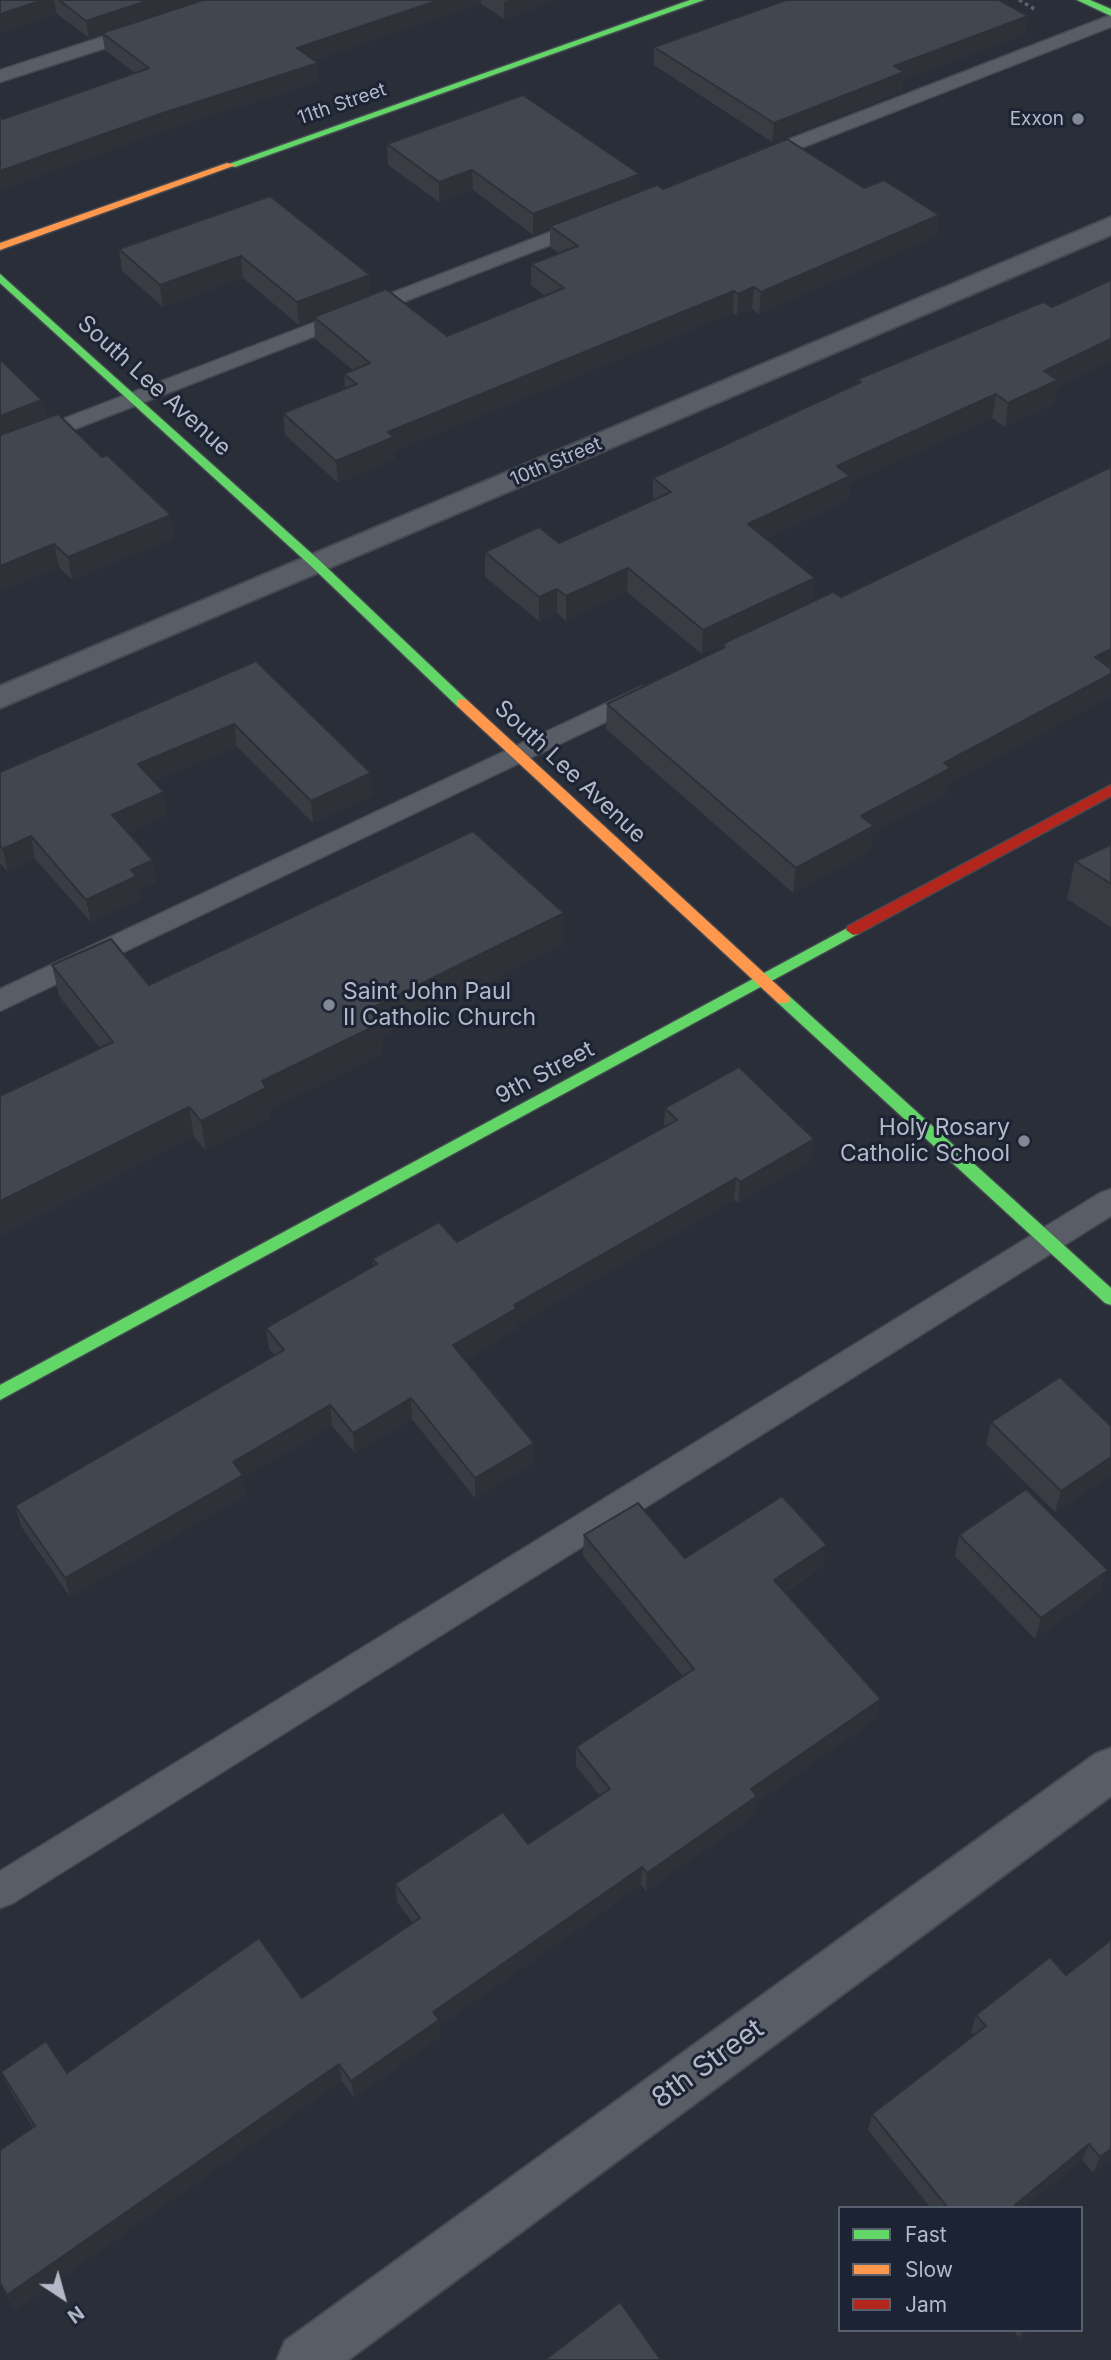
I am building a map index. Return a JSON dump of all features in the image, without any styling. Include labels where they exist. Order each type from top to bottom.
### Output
[{"type":"street","name":"11th Street","points":[[0,247],[699,0]]},
{"type":"street","points":[[1083,0],[1111,13]]},
{"type":"street","name":"10th Street","points":[[0,698],[1111,225]]},
{"type":"street","name":"South Lee Avenue","points":[[0,277],[316,564],[516,754],[1111,1298]]},
{"type":"street","name":"9th Street","points":[[0,1393],[1111,790]]},
{"type":"street","name":"8th Street","points":[[304,2360],[1111,1769]]},
{"type":"lane","points":[[741,164],[1111,21]]},
{"type":"lane","points":[[0,76],[155,25]]},
{"type":"lane","points":[[0,451],[612,214]]},
{"type":"lane","points":[[0,1001],[661,685]]},
{"type":"lane","points":[[0,1891],[1111,1201]]},
{"type":"building","points":[[0,0],[43,0],[0,14]]},
{"type":"building","points":[[59,0],[150,0],[86,21]]},
{"type":"building","points":[[203,0],[439,0],[297,48],[318,63],[163,113],[0,171],[0,116],[3,119],[149,68],[102,33]]},
{"type":"building","points":[[786,0],[999,0],[1028,16],[894,66],[904,72],[774,123],[654,47]]},
{"type":"building","points":[[523,95],[640,174],[533,214],[472,170],[439,182],[387,144]]},
{"type":"building","points":[[787,139],[864,188],[884,180],[939,215],[761,292],[754,287],[738,294],[734,291],[388,432],[394,437],[336,461],[283,413],[357,384],[344,374],[370,363],[314,317],[386,289],[447,336],[564,288],[531,264],[578,246],[550,226],[657,185],[663,189]]},
{"type":"building","points":[[270,196],[370,275],[297,302],[241,256],[160,285],[119,249]]},
{"type":"building","points":[[1111,280],[1111,339],[1044,371],[1058,380],[1008,403],[996,394],[837,466],[850,476],[748,524],[815,578],[703,630],[628,568],[566,596],[557,589],[539,597],[485,552],[539,527],[559,543],[671,492],[653,478],[861,382],[858,379],[1043,302],[1052,307]]},
{"type":"building","points":[[0,359],[42,400],[0,416]]},
{"type":"building","points":[[58,414],[102,457],[107,455],[171,515],[68,557],[54,544],[0,566],[0,435]]},
{"type":"building","points":[[1111,467],[1111,649],[1095,657],[1111,669],[1111,674],[944,763],[951,768],[861,816],[874,826],[796,868],[607,704],[725,647],[722,644],[833,592],[841,597]]},
{"type":"building","points":[[256,661],[371,773],[311,801],[234,724],[138,764],[164,792],[112,815],[153,860],[131,870],[137,876],[86,900],[31,836],[3,849],[0,846],[0,772]]},
{"type":"building","points":[[473,831],[564,913],[368,1010],[381,1023],[262,1081],[266,1088],[201,1121],[189,1107],[0,1201],[0,1096],[113,1042],[52,965],[111,939],[149,985]]},
{"type":"building","points":[[1111,845],[1111,884],[1075,861]]},
{"type":"building","points":[[739,1067],[814,1139],[740,1182],[736,1178],[514,1305],[517,1308],[453,1345],[534,1443],[475,1478],[411,1398],[353,1433],[330,1405],[233,1462],[243,1475],[65,1578],[15,1506],[284,1350],[266,1328],[377,1264],[372,1259],[439,1222],[457,1242],[677,1120],[665,1108]]},
{"type":"building","points":[[1060,1377],[1111,1426],[1111,1457],[1061,1491],[991,1422]]},
{"type":"building","points":[[1026,1489],[1108,1570],[1041,1618],[959,1535]]},
{"type":"building","points":[[782,1496],[827,1545],[774,1580],[881,1699],[751,1789],[757,1796],[647,1873],[642,1867],[433,2012],[439,2020],[351,2081],[339,2064],[7,2295],[0,2283],[0,2150],[35,2126],[1,2072],[46,2041],[67,2073],[259,1938],[302,1998],[420,1918],[395,1884],[503,1812],[528,1844],[610,1789],[576,1747],[694,1669],[584,1535],[638,1503],[685,1558]]},
{"type":"building","points":[[1111,1940],[1111,2149],[1100,2157],[1089,2144],[1016,2206],[946,2206],[872,2114],[986,2026],[976,2015],[1050,1957],[1066,1975]]},
{"type":"building","points":[[620,2302],[661,2360],[545,2360]]},
{"type":"traffic: fast","points":[[231,165],[699,0]]},
{"type":"traffic: fast","points":[[1082,0],[1111,13]]},
{"type":"traffic: fast","points":[[0,277],[316,564],[462,703]]},
{"type":"traffic: fast","points":[[0,1393],[853,930]]},
{"type":"traffic: fast","points":[[783,999],[1111,1298]]},
{"type":"traffic: slow","points":[[0,247],[231,165]]},
{"type":"traffic: slow","points":[[462,703],[783,999]]},
{"type":"traffic: jam","points":[[853,930],[1111,790]]},
{"type":"place","name":"Exxon","points":[[1078,119]]},
{"type":"place","name":"Saint John Paul II Catholic Church","points":[[329,1005]]},
{"type":"place","name":"Holy Rosary Catholic School","points":[[1024,1141]]}]
